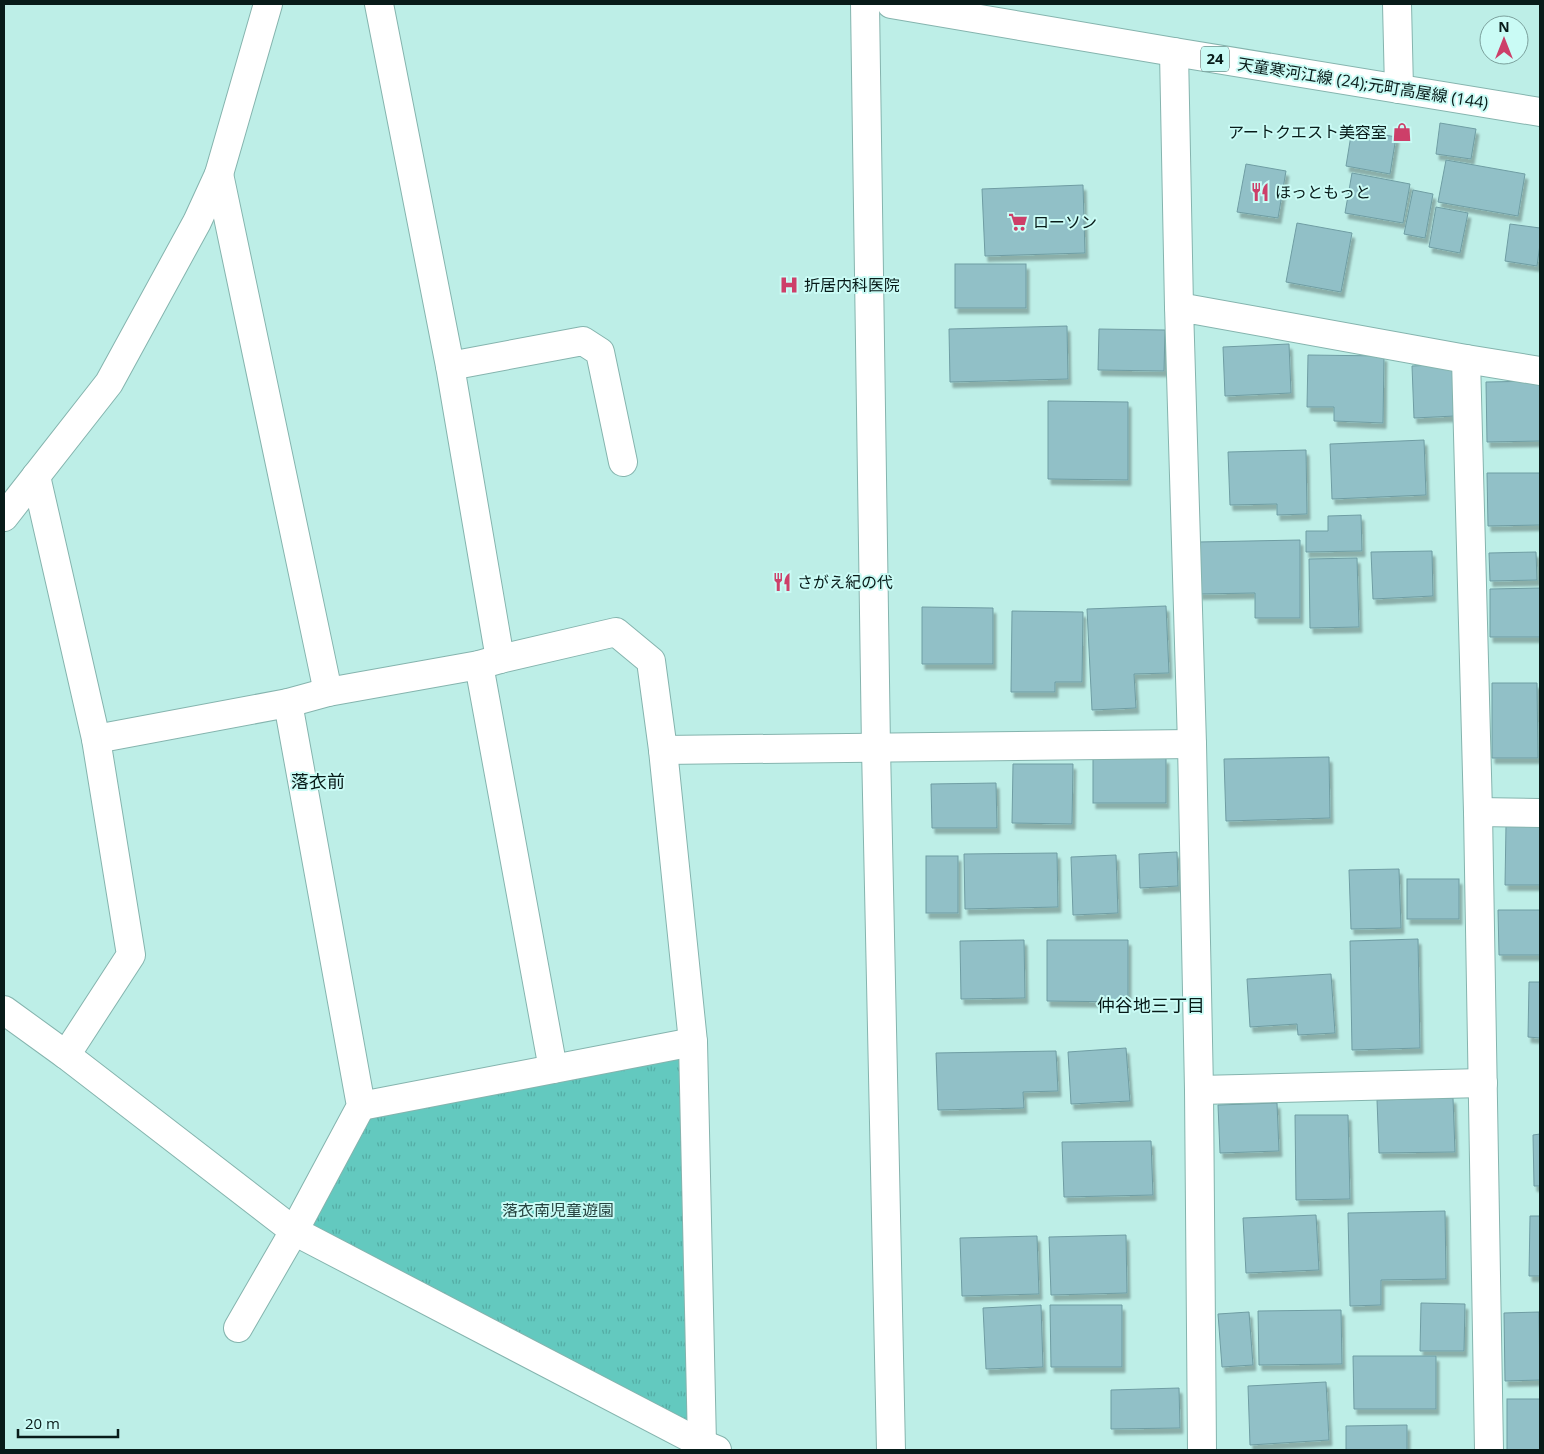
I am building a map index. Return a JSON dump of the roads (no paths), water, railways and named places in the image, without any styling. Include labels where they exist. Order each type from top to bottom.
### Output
[{"type":"street","points":[[4,517],[109,383],[197,222],[219,174],[268,4]]},
{"type":"street","points":[[379,4],[450,366],[490,662],[553,1069]]},
{"type":"street","points":[[865,4],[876,748],[891,1450]]},
{"type":"street","name":"天童寒河江線 (24);元町高屋線 (144)","points":[[891,4],[1540,112]]},
{"type":"street","points":[[1397,4],[1399,89]]},
{"type":"street","points":[[1174,52],[1199,1090],[1202,1450]]},
{"type":"street","points":[[219,174],[328,692]]},
{"type":"street","points":[[1179,307],[1540,371]]},
{"type":"street","points":[[450,366],[583,341],[600,352],[623,462]]},
{"type":"street","points":[[1466,359],[1478,812],[1489,1450]]},
{"type":"street","points":[[36,476],[96,739],[131,955],[66,1054]]},
{"type":"street","points":[[4,1010],[66,1054],[294,1231],[710,1447],[693,1042],[663,750],[651,661],[616,632],[490,662],[328,692],[288,703],[96,739]]},
{"type":"street","points":[[238,1328],[294,1231],[361,1106],[288,703]]},
{"type":"street","points":[[663,750],[1192,744]]},
{"type":"street","points":[[1478,812],[1540,813]]},
{"type":"street","points":[[361,1106],[693,1042]]},
{"type":"street","points":[[1199,1090],[1483,1083]]},
{"type":"place","name":"アートクエスト美容室","points":[[1402,132]]},
{"type":"place","name":"ほっともっと","points":[[1260,192]]},
{"type":"place","name":"ローソン","points":[[1018,222]]},
{"type":"place","name":"折居内科医院","points":[[789,285]]},
{"type":"place","name":"さがえ紀の代","points":[[782,582]]},
{"type":"district","name":"落衣前","points":[[318,782]]},
{"type":"district","name":"仲谷地三丁目","points":[[1151,1006]]},
{"type":"park label","name":"落衣南児童遊園","points":[[558,1210]]}]
